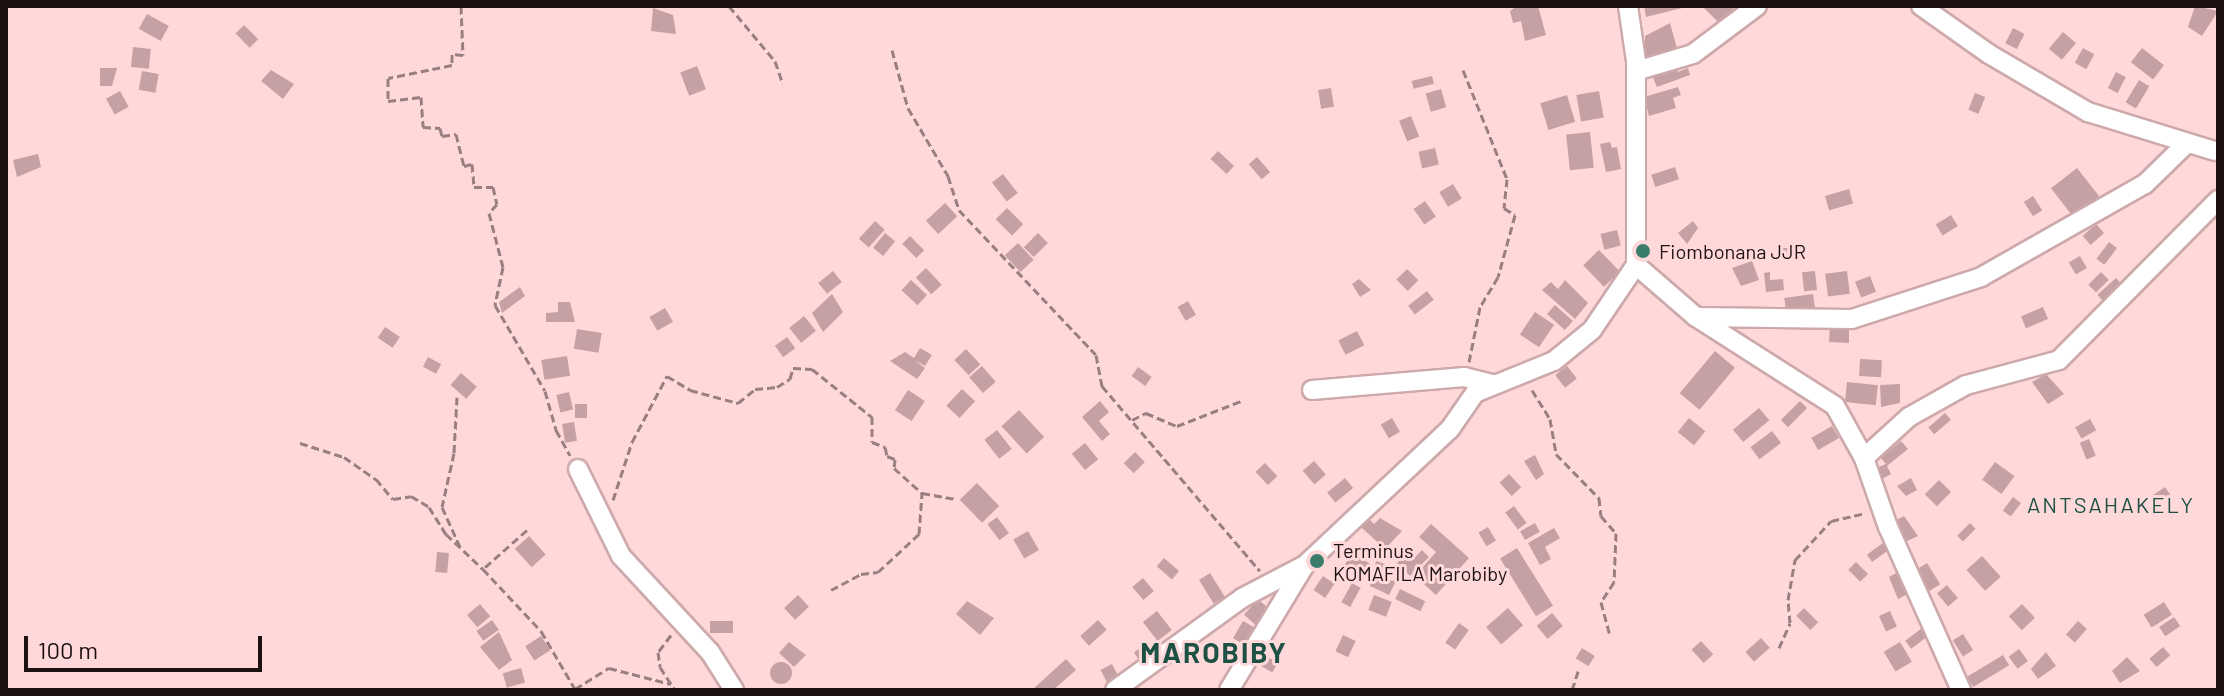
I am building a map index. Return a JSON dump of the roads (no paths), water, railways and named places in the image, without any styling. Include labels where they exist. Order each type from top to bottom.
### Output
[{"type":"street","points":[[1229,690],[1304,566],[1450,429],[1475,393],[1513,375],[1554,361],[1592,330],[1636,265],[1636,71],[1628,6]]},
{"type":"street","points":[[1636,71],[1693,54],[1757,6]]},
{"type":"street","points":[[1921,6],[1989,54],[2088,112],[2217,152]]},
{"type":"street","points":[[1696,317],[1852,319],[1981,277],[2145,184],[2186,144]]},
{"type":"street","points":[[1864,458],[1909,417],[1966,385],[2059,360],[2218,200]]},
{"type":"street","points":[[1636,265],[1696,317],[1835,406],[1864,458],[1878,498],[1961,690]]},
{"type":"street","points":[[1312,390],[1464,377],[1493,384]]},
{"type":"street","points":[[578,469],[607,519],[621,556],[710,652],[734,690]]},
{"type":"street","points":[[1115,690],[1270,583],[1304,566]]},
{"type":"place","name":"Fiombonana JJR","points":[[1643,251]]},
{"type":"place","name":"Terminus KOMAFILA Marobiby","points":[[1317,561]]},
{"type":"district","name":"ANTSAHAKELY","points":[[2111,505]]},
{"type":"district","name":"MAROBIBY","points":[[1214,652]]}]
